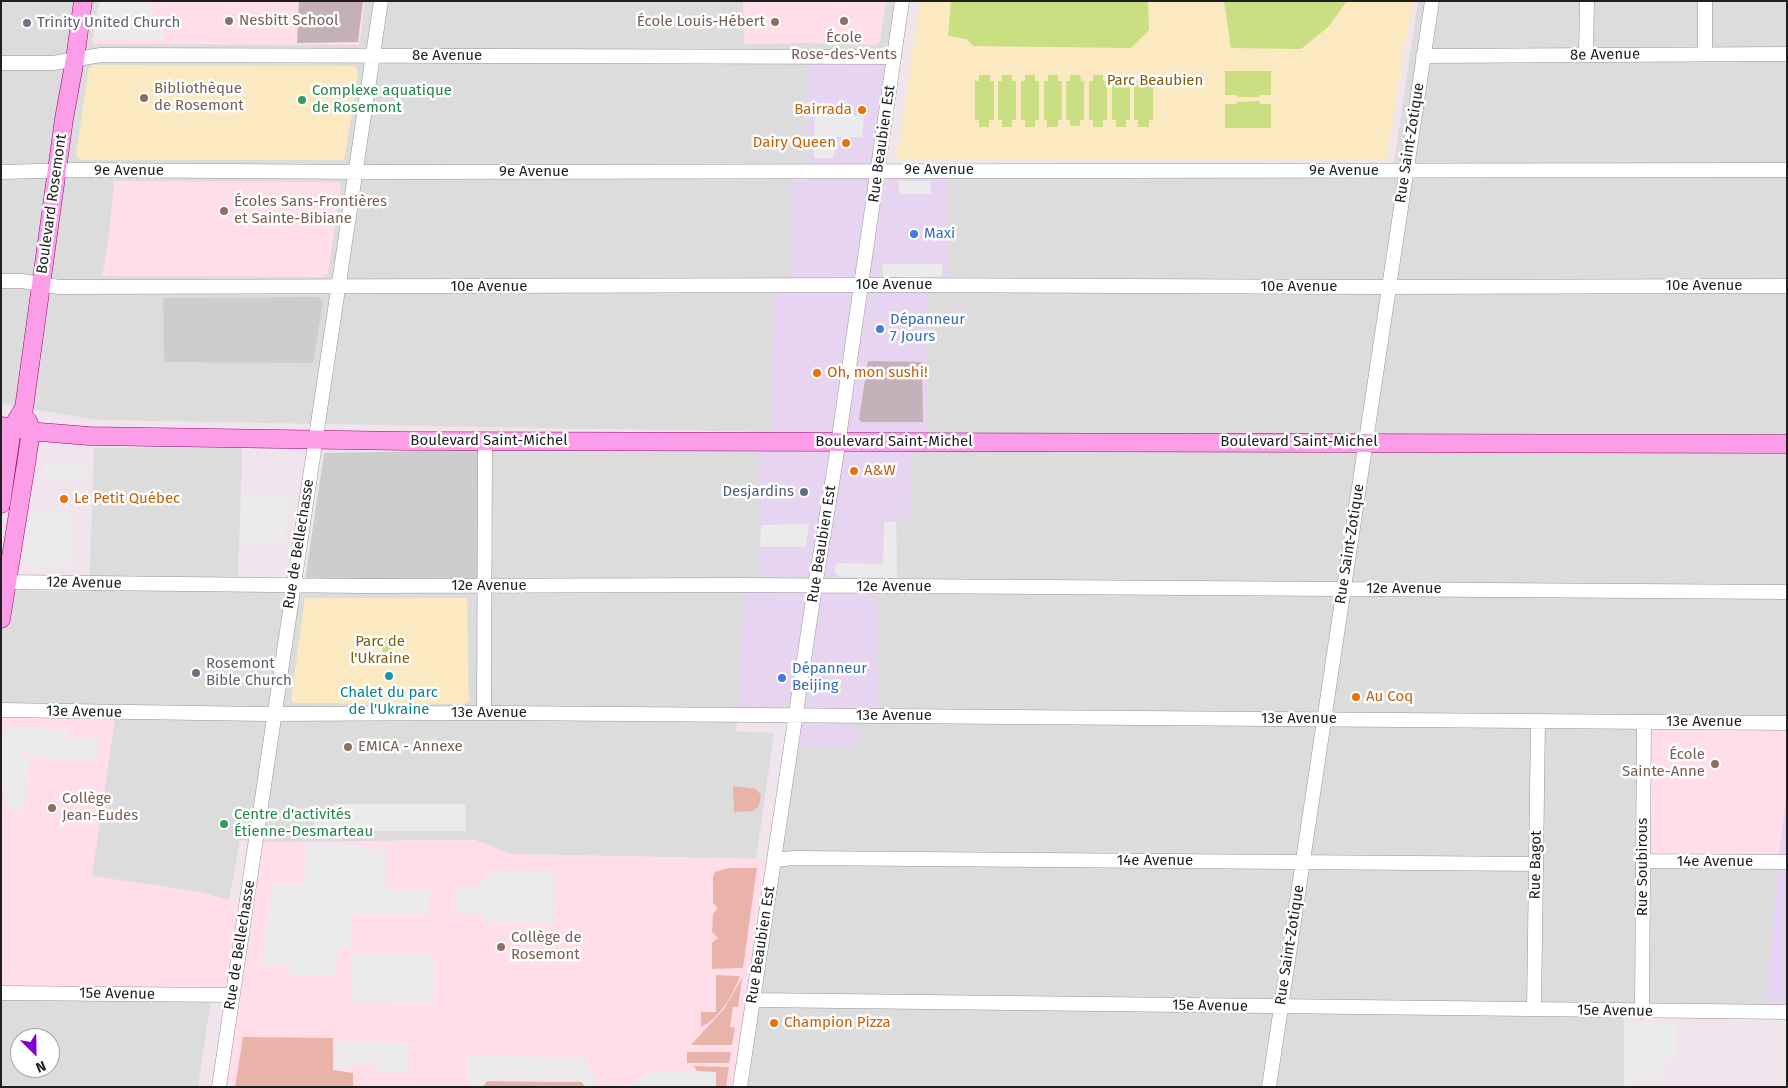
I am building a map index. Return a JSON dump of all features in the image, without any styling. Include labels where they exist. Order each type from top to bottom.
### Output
[{"type":"main road","name":"Boulevard Rosemont","points":[[1,619],[4,582],[31,431],[24,408],[64,120],[83,1]]},
{"type":"main road","name":"Boulevard Rosemont","points":[[1,504],[6,427],[24,408]]},
{"type":"main road","name":"Boulevard Saint-Michel","points":[[6,427],[89,436],[315,440],[1787,444]]},
{"type":"street","name":"Rue de Bellechasse","points":[[219,1087],[380,1]]},
{"type":"street","name":"Rue Beaubien Est","points":[[740,1087],[862,285],[902,1]]},
{"type":"street","name":"Rue Saint-Zotique","points":[[1269,1087],[1432,1]]},
{"type":"street","points":[[1586,55],[1587,1]]},
{"type":"street","points":[[1705,1],[1705,54]]},
{"type":"street","name":"8e Avenue","points":[[1423,56],[1787,54]]},
{"type":"street","name":"8e Avenue","points":[[1,63],[53,63],[101,55],[894,58]]},
{"type":"street","name":"9e Avenue","points":[[1,172],[1787,170]]},
{"type":"street","name":"10e Avenue","points":[[1,281],[22,280],[59,287],[862,285],[1787,286]]},
{"type":"street","points":[[484,713],[485,441]]},
{"type":"street","name":"12e Avenue","points":[[4,582],[485,587],[815,586],[1787,592]]},
{"type":"street","name":"13e Avenue","points":[[1,710],[274,714],[484,713],[1787,722]]},
{"type":"street","name":"Rue Bagot","points":[[1534,1009],[1538,721]]},
{"type":"street","name":"Rue Soubirous","points":[[1642,1011],[1644,722]]},
{"type":"street","name":"14e Avenue","points":[[774,860],[794,858],[1536,864]]},
{"type":"street","name":"14e Avenue","points":[[1643,861],[1787,862]]},
{"type":"street","name":"15e Avenue","points":[[1,992],[233,995]]},
{"type":"street","name":"15e Avenue","points":[[753,1000],[1787,1012]]},
{"type":"shaded area","points":[[1,1],[900,1],[892,56],[808,57],[808,171],[792,172],[792,286],[774,286],[771,432],[98,420],[1,404]]},
{"type":"shaded area","name":"Nesbitt School","points":[[99,1],[365,1],[359,45],[95,44],[92,41]]},
{"type":"shaded area","points":[[100,1],[152,3],[152,19],[163,19],[163,40],[94,40]]},
{"type":"shaded area","points":[[299,1],[363,1],[358,42],[297,43]]},
{"type":"shaded area","points":[[743,1],[886,1],[880,41],[876,45],[744,44]]},
{"type":"shaded area","points":[[1418,1],[1787,1],[1787,811],[1765,1013],[1624,1011],[1624,1087],[740,1087],[792,747],[857,716],[877,716],[877,587],[897,587],[896,522],[910,522],[911,441],[928,285],[948,170],[1394,163]]},
{"type":"shaded area","points":[[808,57],[894,57],[878,170],[948,170],[949,285],[928,286],[927,441],[911,442],[910,522],[896,522],[897,587],[877,587],[877,716],[858,716],[858,748],[792,747],[796,716],[738,714],[744,585],[760,583],[758,446],[759,432],[771,432],[774,286],[792,286],[792,171],[808,171]]},
{"type":"shaded area","points":[[815,115],[864,116],[862,137],[836,137],[833,158],[814,158]]},
{"type":"shaded area","name":"Écoles Sans-Frontières et Sainte-Bibiane","points":[[114,181],[338,182],[341,186],[328,273],[323,277],[102,276],[109,236]]},
{"type":"shaded area","points":[[899,181],[931,181],[931,194],[899,194]]},
{"type":"shaded area","points":[[882,264],[942,264],[942,277],[883,277]]},
{"type":"shaded area","points":[[318,297],[323,302],[313,363],[164,362],[163,298]]},
{"type":"shaded area","points":[[868,361],[922,362],[923,422],[861,422],[859,419]]},
{"type":"shaded area","points":[[758,446],[760,584],[736,731],[774,733],[756,859],[510,854],[475,840],[256,842],[240,840],[209,1013],[198,1087],[1,1087],[1,590],[89,592],[94,448],[242,448],[238,584],[482,583],[481,450]]},
{"type":"shaded area","points":[[481,450],[482,583],[305,580],[324,453]]},
{"type":"shaded area","points":[[45,463],[86,464],[85,479],[45,479]]},
{"type":"shaded area","points":[[290,495],[284,541],[241,541],[241,497]]},
{"type":"shaded area","points":[[30,513],[71,513],[71,564],[23,565]]},
{"type":"shaded area","points":[[884,522],[896,522],[897,578],[842,577],[837,575],[835,573],[836,563],[883,564]]},
{"type":"shaded area","points":[[809,524],[806,547],[760,547],[761,525]]},
{"type":"shaded area","name":"Collège de Rosemont","points":[[1,710],[116,712],[92,876],[200,892],[246,905],[256,842],[475,840],[511,854],[768,859],[740,1087],[219,1087],[233,995],[1,992]]},
{"type":"shaded area","name":"École Sainte-Anne","points":[[1644,722],[1787,723],[1787,794],[1778,862],[1643,861]]},
{"type":"shaded area","points":[[4,728],[68,729],[68,737],[99,739],[96,760],[65,758],[65,760],[24,754],[24,748],[20,757],[30,758],[22,812],[13,811],[3,803],[5,792],[1,792],[1,749]]},
{"type":"shaded area","points":[[733,786],[756,789],[761,795],[759,806],[753,811],[734,812]]},
{"type":"shaded area","points":[[1787,794],[1787,1012],[1765,1013],[1778,862]]},
{"type":"shaded area","points":[[333,804],[465,804],[466,831],[314,831],[314,813],[332,813]]},
{"type":"shaded area","points":[[306,843],[345,843],[386,851],[385,889],[429,889],[429,914],[351,914],[352,948],[338,948],[335,976],[290,975],[290,966],[260,966],[273,885],[304,884]]},
{"type":"shaded area","points":[[729,868],[757,868],[743,968],[712,969],[712,943],[718,938],[712,932],[713,914],[718,908],[713,903],[713,877],[715,872]]},
{"type":"shaded area","points":[[554,870],[553,924],[483,922],[483,913],[455,913],[455,888],[475,888],[494,872]]},
{"type":"shaded area","points":[[352,954],[434,955],[434,1003],[352,1001]]},
{"type":"shaded area","points":[[716,975],[740,976],[730,998],[720,1012],[701,1027],[701,1012],[716,1012]]},
{"type":"shaded area","points":[[742,978],[738,1007],[733,1007],[730,1027],[735,1028],[732,1045],[691,1045],[724,1009]]},
{"type":"shaded area","points":[[1624,1022],[1676,1023],[1675,1058],[1671,1058],[1661,1067],[1661,1079],[1637,1078],[1637,1087],[1624,1087]]},
{"type":"shaded area","points":[[243,1037],[333,1038],[333,1070],[353,1073],[353,1087],[235,1087]]},
{"type":"shaded area","points":[[335,1042],[408,1043],[407,1072],[375,1072],[375,1063],[351,1063],[347,1071],[334,1069]]},
{"type":"shaded area","points":[[687,1052],[731,1052],[729,1063],[687,1063]]},
{"type":"shaded area","points":[[470,1056],[583,1057],[599,1087],[585,1087],[582,1082],[487,1081],[482,1087],[470,1087]]},
{"type":"shaded area","points":[[694,1066],[729,1067],[726,1087],[716,1087],[716,1072],[697,1071]]},
{"type":"shaded area","points":[[654,1071],[716,1072],[716,1087],[627,1087]]},
{"type":"shaded area","points":[[487,1081],[583,1082],[585,1087],[482,1087]]},
{"type":"green space","name":"Parc Beaubien","points":[[920,1],[1414,1],[1403,55],[1387,159],[896,160]]},
{"type":"green space","points":[[951,1],[1148,1],[1149,30],[1131,48],[973,46],[967,39],[948,36]]},
{"type":"green space","points":[[1224,1],[1347,1],[1328,27],[1301,49],[1231,48]]},
{"type":"green space","points":[[94,65],[355,66],[358,71],[345,157],[343,160],[81,160],[76,155],[88,72],[89,68]]},
{"type":"green space","points":[[1225,71],[1271,71],[1271,95],[1237,97],[1237,95],[1225,95]]},
{"type":"green space","points":[[979,75],[990,75],[990,81],[994,81],[994,120],[989,120],[989,127],[979,127],[979,120],[975,120],[975,81],[979,81]]},
{"type":"green space","points":[[1002,75],[1012,75],[1012,81],[1016,81],[1016,120],[1012,120],[1012,127],[1002,127],[1002,120],[998,120],[998,81],[1002,81]]},
{"type":"green space","points":[[1025,75],[1035,75],[1035,81],[1039,81],[1039,120],[1035,120],[1035,127],[1025,127],[1025,120],[1021,120],[1021,81],[1025,81]]},
{"type":"green space","points":[[1048,75],[1058,75],[1058,81],[1062,81],[1062,120],[1058,120],[1058,127],[1047,127],[1047,120],[1044,120],[1044,81],[1048,81]]},
{"type":"green space","points":[[1070,75],[1080,75],[1081,81],[1084,81],[1084,120],[1080,120],[1080,126],[1070,126],[1070,120],[1066,120],[1066,81],[1070,81]]},
{"type":"green space","points":[[1093,75],[1103,75],[1103,81],[1107,81],[1107,120],[1103,120],[1103,127],[1093,127],[1093,120],[1089,120],[1089,81],[1093,81]]},
{"type":"green space","points":[[1116,75],[1126,75],[1126,81],[1130,81],[1130,120],[1126,120],[1126,127],[1116,127],[1116,120],[1112,120],[1112,81],[1116,81]]},
{"type":"green space","points":[[1139,75],[1149,75],[1149,81],[1153,81],[1153,120],[1149,120],[1149,127],[1138,127],[1138,120],[1134,120],[1134,81],[1138,81]]},
{"type":"green space","points":[[1259,101],[1260,104],[1271,104],[1271,128],[1225,128],[1225,104]]},
{"type":"green space","name":"Parc de l'Ukraine","points":[[305,598],[467,598],[469,701],[465,704],[293,703],[291,699]]},
{"type":"green space","points":[[383,638],[393,638],[392,665],[382,664]]},
{"type":"place","name":"Nesbitt School","points":[[229,21]]},
{"type":"place","name":"École Rose-des-Vents","points":[[844,21]]},
{"type":"place","name":"École Louis-Hébert","points":[[775,22]]},
{"type":"place","name":"Trinity United Church","points":[[27,23]]},
{"type":"place","name":"Bibliothèque de Rosemont","points":[[144,98]]},
{"type":"place","name":"Complexe aquatique de Rosemont","points":[[302,100]]},
{"type":"place","name":"Bairrada","points":[[862,110]]},
{"type":"place","name":"Dairy Queen","points":[[846,143]]},
{"type":"place","name":"Écoles Sans-Frontières et Sainte-Bibiane","points":[[224,211]]},
{"type":"place","name":"Maxi","points":[[914,234]]},
{"type":"place","name":"Dépanneur 7 Jours","points":[[880,329]]},
{"type":"place","name":"Oh, mon sushi!","points":[[817,373]]},
{"type":"place","name":"A&W","points":[[854,471]]},
{"type":"place","name":"Desjardins","points":[[804,492]]},
{"type":"place","name":"Le Petit Québec","points":[[64,499]]},
{"type":"place","name":"Rosemont Bible Church","points":[[196,673]]},
{"type":"place","name":"Chalet du parc de l'Ukraine","points":[[389,676]]},
{"type":"place","name":"Dépanneur Beijing","points":[[782,678]]},
{"type":"place","name":"Au Coq","points":[[1356,697]]},
{"type":"place","name":"EMICA - Annexe","points":[[348,747]]},
{"type":"place","name":"École Sainte-Anne","points":[[1715,764]]},
{"type":"place","name":"Collège Jean-Eudes","points":[[52,808]]},
{"type":"place","name":"Centre d'activités Étienne-Desmarteau","points":[[224,824]]},
{"type":"place","name":"Collège de Rosemont","points":[[501,947]]},
{"type":"place","name":"Champion Pizza","points":[[774,1023]]}]
